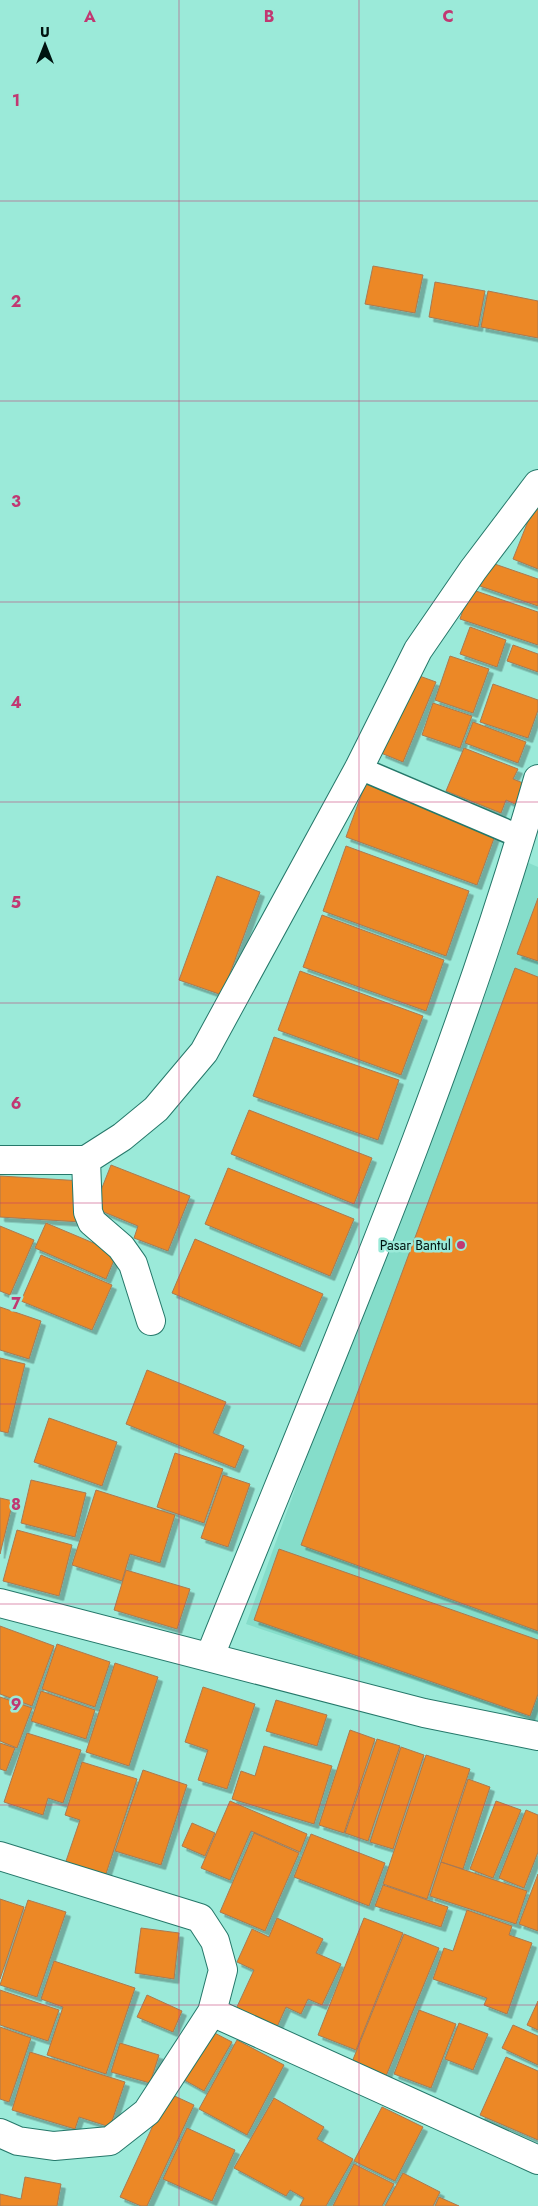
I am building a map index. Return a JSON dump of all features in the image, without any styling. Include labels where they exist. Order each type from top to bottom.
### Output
[{"type":"street","points":[[0,1160],[86,1160],[122,1137],[156,1108],[204,1052],[359,768],[418,650],[473,570],[538,484]]},
{"type":"street","points":[[210,1656],[394,1196],[530,841],[538,779]]},
{"type":"street","points":[[86,1160],[88,1212],[92,1222],[121,1247],[133,1264],[151,1321]]},
{"type":"street","points":[[0,1603],[424,1713],[538,1736]]},
{"type":"street","points":[[0,1856],[200,1918],[215,1941],[223,1970],[212,2012],[147,2112],[110,2141],[54,2146],[18,2141],[0,2133]]},
{"type":"street","points":[[212,2012],[538,2160]]},
{"type":"lane","points":[[359,768],[530,841]]},
{"type":"shaded area","name":"Pasar Bantul","points":[[524,861],[538,867],[538,1722],[246,1624]]},
{"type":"building","points":[[373,266],[423,275],[415,313],[365,304]]},
{"type":"building","points":[[435,282],[485,291],[478,327],[429,317]]},
{"type":"building","points":[[488,291],[538,301],[538,338],[481,327]]},
{"type":"building","points":[[538,496],[538,569],[513,559]]},
{"type":"building","points":[[486,561],[538,579],[538,606],[477,585]]},
{"type":"building","points":[[470,589],[538,612],[538,645],[460,619]]},
{"type":"building","points":[[470,627],[506,640],[497,667],[460,654]]},
{"type":"building","points":[[513,645],[538,654],[538,672],[507,661]]},
{"type":"building","points":[[450,656],[489,669],[473,713],[435,700]]},
{"type":"building","points":[[414,674],[436,682],[403,762],[381,753]]},
{"type":"building","points":[[493,684],[538,700],[538,710],[528,738],[480,722]]},
{"type":"building","points":[[433,703],[472,716],[460,748],[422,735]]},
{"type":"building","points":[[473,722],[526,742],[518,763],[465,743]]},
{"type":"building","points":[[464,748],[518,769],[513,779],[533,787],[524,808],[506,800],[501,813],[446,791]]},
{"type":"building","points":[[366,782],[497,830],[477,885],[346,837]]},
{"type":"building","points":[[346,846],[469,891],[446,956],[323,911]]},
{"type":"building","points":[[217,876],[260,892],[222,995],[179,980]]},
{"type":"building","points":[[538,898],[538,961],[517,954]]},
{"type":"building","points":[[322,915],[444,960],[426,1011],[303,967]]},
{"type":"building","name":"Pasar Bantul","points":[[515,968],[538,977],[538,1631],[301,1545]]},
{"type":"building","points":[[300,971],[423,1016],[401,1075],[278,1030]]},
{"type":"building","points":[[274,1037],[399,1080],[378,1140],[253,1096]]},
{"type":"building","points":[[249,1110],[372,1158],[354,1204],[231,1154]]},
{"type":"building","points":[[111,1165],[190,1196],[168,1251],[134,1238],[138,1226],[94,1208]]},
{"type":"building","points":[[228,1168],[354,1219],[330,1276],[205,1224]]},
{"type":"building","points":[[0,1176],[83,1181],[81,1222],[0,1217]]},
{"type":"building","points":[[46,1223],[117,1253],[106,1279],[35,1248]]},
{"type":"building","points":[[0,1226],[34,1240],[10,1295],[0,1291]]},
{"type":"building","points":[[195,1239],[323,1294],[300,1347],[172,1293]]},
{"type":"building","points":[[41,1255],[112,1285],[92,1330],[21,1301]]},
{"type":"building","points":[[0,1307],[41,1321],[29,1359],[0,1350]]},
{"type":"building","points":[[0,1358],[25,1364],[8,1433],[0,1431]]},
{"type":"building","points":[[147,1370],[226,1402],[213,1433],[244,1446],[235,1468],[126,1424]]},
{"type":"building","points":[[49,1418],[117,1442],[102,1486],[34,1462]]},
{"type":"building","points":[[175,1453],[223,1469],[204,1523],[157,1507]]},
{"type":"building","points":[[223,1475],[250,1484],[228,1547],[201,1538]]},
{"type":"building","points":[[31,1480],[86,1493],[75,1537],[21,1523]]},
{"type":"building","points":[[96,1490],[175,1515],[160,1563],[130,1554],[122,1581],[72,1565]]},
{"type":"building","points":[[0,1498],[13,1501],[0,1554]]},
{"type":"building","points":[[17,1530],[72,1545],[59,1596],[3,1581]]},
{"type":"building","points":[[279,1549],[538,1640],[538,1694],[530,1716],[254,1620]]},
{"type":"building","points":[[126,1570],[190,1589],[177,1629],[114,1610]]},
{"type":"building","points":[[0,1626],[54,1646],[32,1706],[0,1694]]},
{"type":"building","points":[[57,1644],[110,1662],[95,1707],[42,1689]]},
{"type":"building","points":[[115,1663],[158,1677],[129,1766],[86,1752]]},
{"type":"building","points":[[203,1687],[255,1704],[227,1789],[198,1780],[208,1750],[185,1742]]},
{"type":"building","points":[[41,1691],[95,1710],[86,1739],[31,1721]]},
{"type":"building","points":[[0,1697],[32,1708],[17,1748],[0,1741]]},
{"type":"building","points":[[276,1700],[327,1715],[317,1746],[266,1731]]},
{"type":"building","points":[[350,1730],[375,1739],[344,1833],[319,1825]]},
{"type":"building","points":[[27,1733],[81,1750],[63,1803],[48,1798],[43,1815],[4,1802]]},
{"type":"building","points":[[377,1739],[400,1746],[368,1841],[345,1833]]},
{"type":"building","points":[[0,1743],[15,1748],[6,1771],[0,1769]]},
{"type":"building","points":[[264,1746],[332,1766],[314,1824],[232,1799],[241,1771],[255,1776]]},
{"type":"building","points":[[401,1747],[424,1755],[393,1849],[370,1842]]},
{"type":"building","points":[[426,1755],[470,1769],[427,1899],[383,1884]]},
{"type":"building","points":[[82,1762],[137,1779],[103,1883],[63,1870],[80,1820],[65,1815]]},
{"type":"building","points":[[143,1770],[187,1785],[161,1865],[115,1851]]},
{"type":"building","points":[[468,1779],[490,1787],[463,1869],[441,1862]]},
{"type":"building","points":[[230,1801],[307,1834],[300,1852],[251,1831],[230,1880],[201,1868]]},
{"type":"building","points":[[496,1801],[521,1810],[493,1878],[470,1869]]},
{"type":"building","points":[[526,1810],[538,1815],[538,1852],[524,1888],[499,1878]]},
{"type":"building","points":[[192,1823],[215,1833],[205,1856],[182,1846]]},
{"type":"building","points":[[254,1833],[299,1853],[265,1931],[220,1912]]},
{"type":"building","points":[[311,1834],[385,1863],[369,1906],[294,1877]]},
{"type":"building","points":[[441,1862],[527,1891],[516,1924],[430,1896]]},
{"type":"building","points":[[538,1874],[538,1931],[519,1924]]},
{"type":"building","points":[[383,1885],[448,1907],[441,1927],[375,1906]]},
{"type":"building","points":[[0,1899],[24,1907],[0,1979]]},
{"type":"building","points":[[28,1900],[66,1912],[37,1997],[0,1985]]},
{"type":"building","points":[[467,1910],[512,1926],[509,1935],[532,1943],[507,2014],[484,2005],[487,1998],[433,1979],[444,1948],[453,1951]]},
{"type":"building","points":[[277,1918],[323,1939],[316,1953],[341,1964],[322,2005],[308,1999],[301,2014],[286,2007],[277,2027],[236,2009],[254,1970],[237,1962],[252,1929],[269,1937]]},
{"type":"building","points":[[364,1918],[403,1933],[356,2050],[318,2035]]},
{"type":"building","points":[[141,1928],[179,1933],[174,1979],[135,1973]]},
{"type":"building","points":[[404,1934],[439,1948],[386,2076],[352,2062]]},
{"type":"building","points":[[54,1961],[135,1988],[106,2074],[47,2055],[63,2007],[41,1999]]},
{"type":"building","points":[[0,1990],[59,2010],[48,2041],[0,2025]]},
{"type":"building","points":[[147,1995],[182,2011],[173,2032],[137,2017]]},
{"type":"building","points":[[538,2001],[538,2030],[527,2025]]},
{"type":"building","points":[[419,2010],[456,2024],[431,2088],[394,2074]]},
{"type":"building","points":[[459,2023],[488,2034],[473,2070],[445,2059]]},
{"type":"building","points":[[513,2025],[538,2036],[538,2065],[502,2048]]},
{"type":"building","points":[[0,2027],[31,2038],[9,2102],[0,2099]]},
{"type":"building","points":[[205,2028],[232,2042],[204,2091],[179,2077]]},
{"type":"building","points":[[237,2040],[284,2065],[247,2135],[199,2109]]},
{"type":"building","points":[[120,2043],[159,2055],[150,2083],[111,2072]]},
{"type":"building","points":[[30,2052],[125,2082],[110,2127],[79,2117],[75,2129],[12,2110]]},
{"type":"building","points":[[506,2057],[538,2071],[538,2140],[480,2115]]},
{"type":"building","points":[[168,2093],[194,2105],[147,2206],[141,2206],[120,2197]]},
{"type":"building","points":[[274,2098],[324,2127],[317,2139],[353,2159],[326,2206],[300,2206],[304,2198],[290,2190],[286,2196],[234,2168]]},
{"type":"building","points":[[382,2107],[423,2127],[395,2181],[354,2161]]},
{"type":"building","points":[[187,2128],[235,2150],[212,2201],[163,2179]]},
{"type":"building","points":[[354,2164],[394,2184],[382,2206],[333,2206]]},
{"type":"building","points":[[403,2173],[440,2192],[433,2206],[385,2206]]},
{"type":"building","points":[[25,2177],[61,2184],[57,2206],[0,2206],[0,2194],[21,2199]]},
{"type":"building","points":[[439,2197],[459,2206],[435,2206]]},
{"type":"place","name":"Pasar Bantul","points":[[461,1245]]}]
